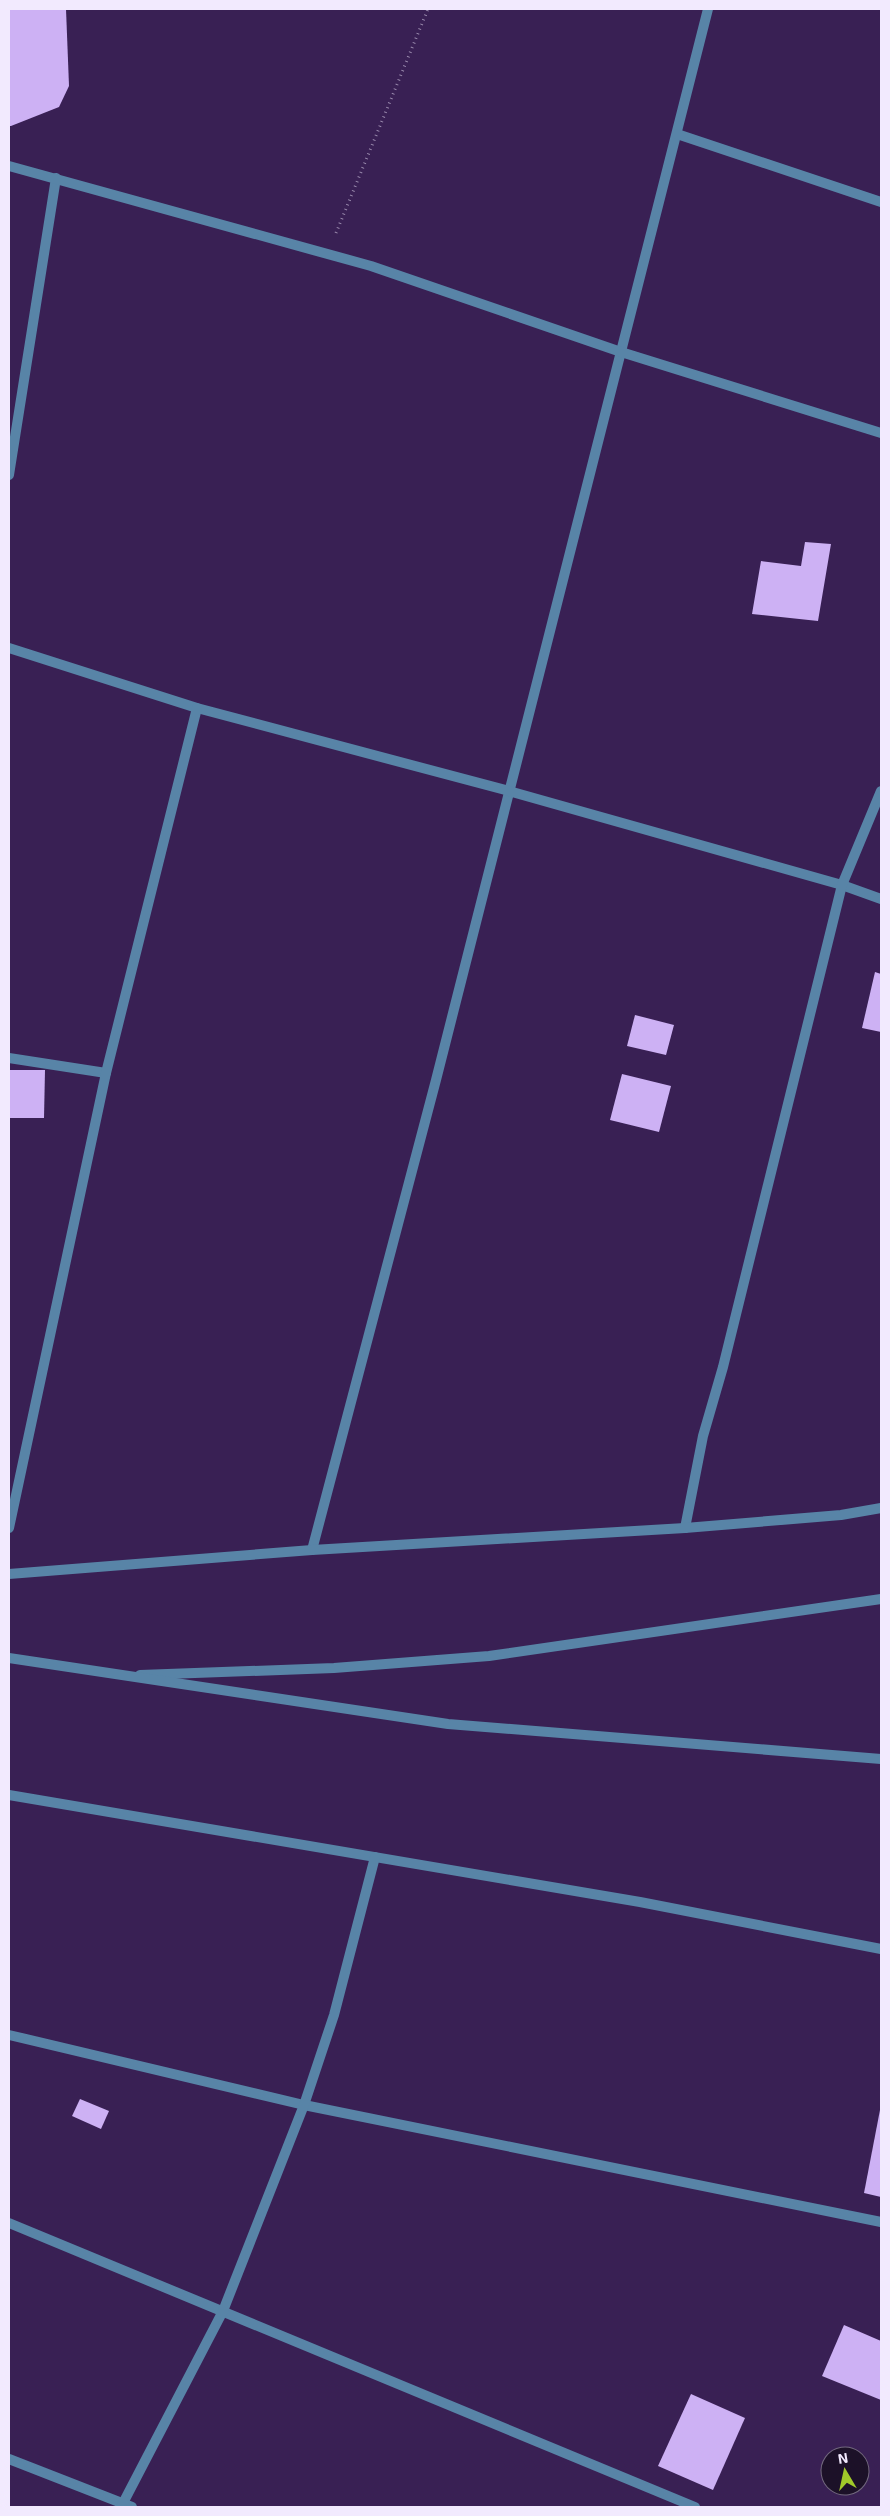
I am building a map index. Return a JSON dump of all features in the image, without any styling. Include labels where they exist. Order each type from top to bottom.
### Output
[{"type":"street","points":[[312,1550],[509,792],[708,9]]},
{"type":"street","points":[[676,134],[881,202]]},
{"type":"street","points":[[9,166],[371,266],[621,352],[881,433]]},
{"type":"street","points":[[9,475],[56,178]]},
{"type":"street","points":[[9,648],[197,708],[509,792],[842,885],[881,899]]},
{"type":"street","points":[[9,1528],[106,1073],[197,708]]},
{"type":"street","points":[[685,1528],[703,1436],[727,1348],[842,885],[881,791]]},
{"type":"street","points":[[9,1058],[106,1073]]},
{"type":"street","points":[[9,1574],[312,1550],[685,1528],[841,1515],[881,1508]]},
{"type":"street","points":[[126,1676],[334,1668],[489,1656],[881,1599]]},
{"type":"street","points":[[9,1658],[448,1724],[881,1759]]},
{"type":"street","points":[[9,1794],[640,1902],[881,1950]]},
{"type":"street","points":[[9,2459],[125,2506],[223,2311],[304,2105],[334,2015],[375,1857]]},
{"type":"street","points":[[9,2035],[304,2105],[881,2222]]},
{"type":"street","points":[[9,2223],[694,2507]]},
{"type":"path","points":[[328,254],[428,9]]},
{"type":"building","points":[[9,9],[66,9],[69,86],[59,107],[11,126],[9,126]]},
{"type":"building","points":[[805,542],[831,544],[818,621],[752,614],[761,561],[801,566]]},
{"type":"building","points":[[875,972],[881,974],[881,1032],[862,1028]]},
{"type":"building","points":[[635,1015],[674,1025],[666,1055],[627,1046]]},
{"type":"building","points":[[9,1070],[45,1070],[44,1118],[9,1118]]},
{"type":"building","points":[[622,1074],[671,1086],[659,1132],[610,1120]]},
{"type":"building","points":[[80,2099],[109,2111],[101,2129],[72,2116]]},
{"type":"building","points":[[881,2110],[881,2197],[864,2193]]},
{"type":"building","points":[[844,2325],[881,2341],[881,2400],[822,2376]]},
{"type":"building","points":[[691,2394],[745,2418],[713,2490],[658,2466]]}]
